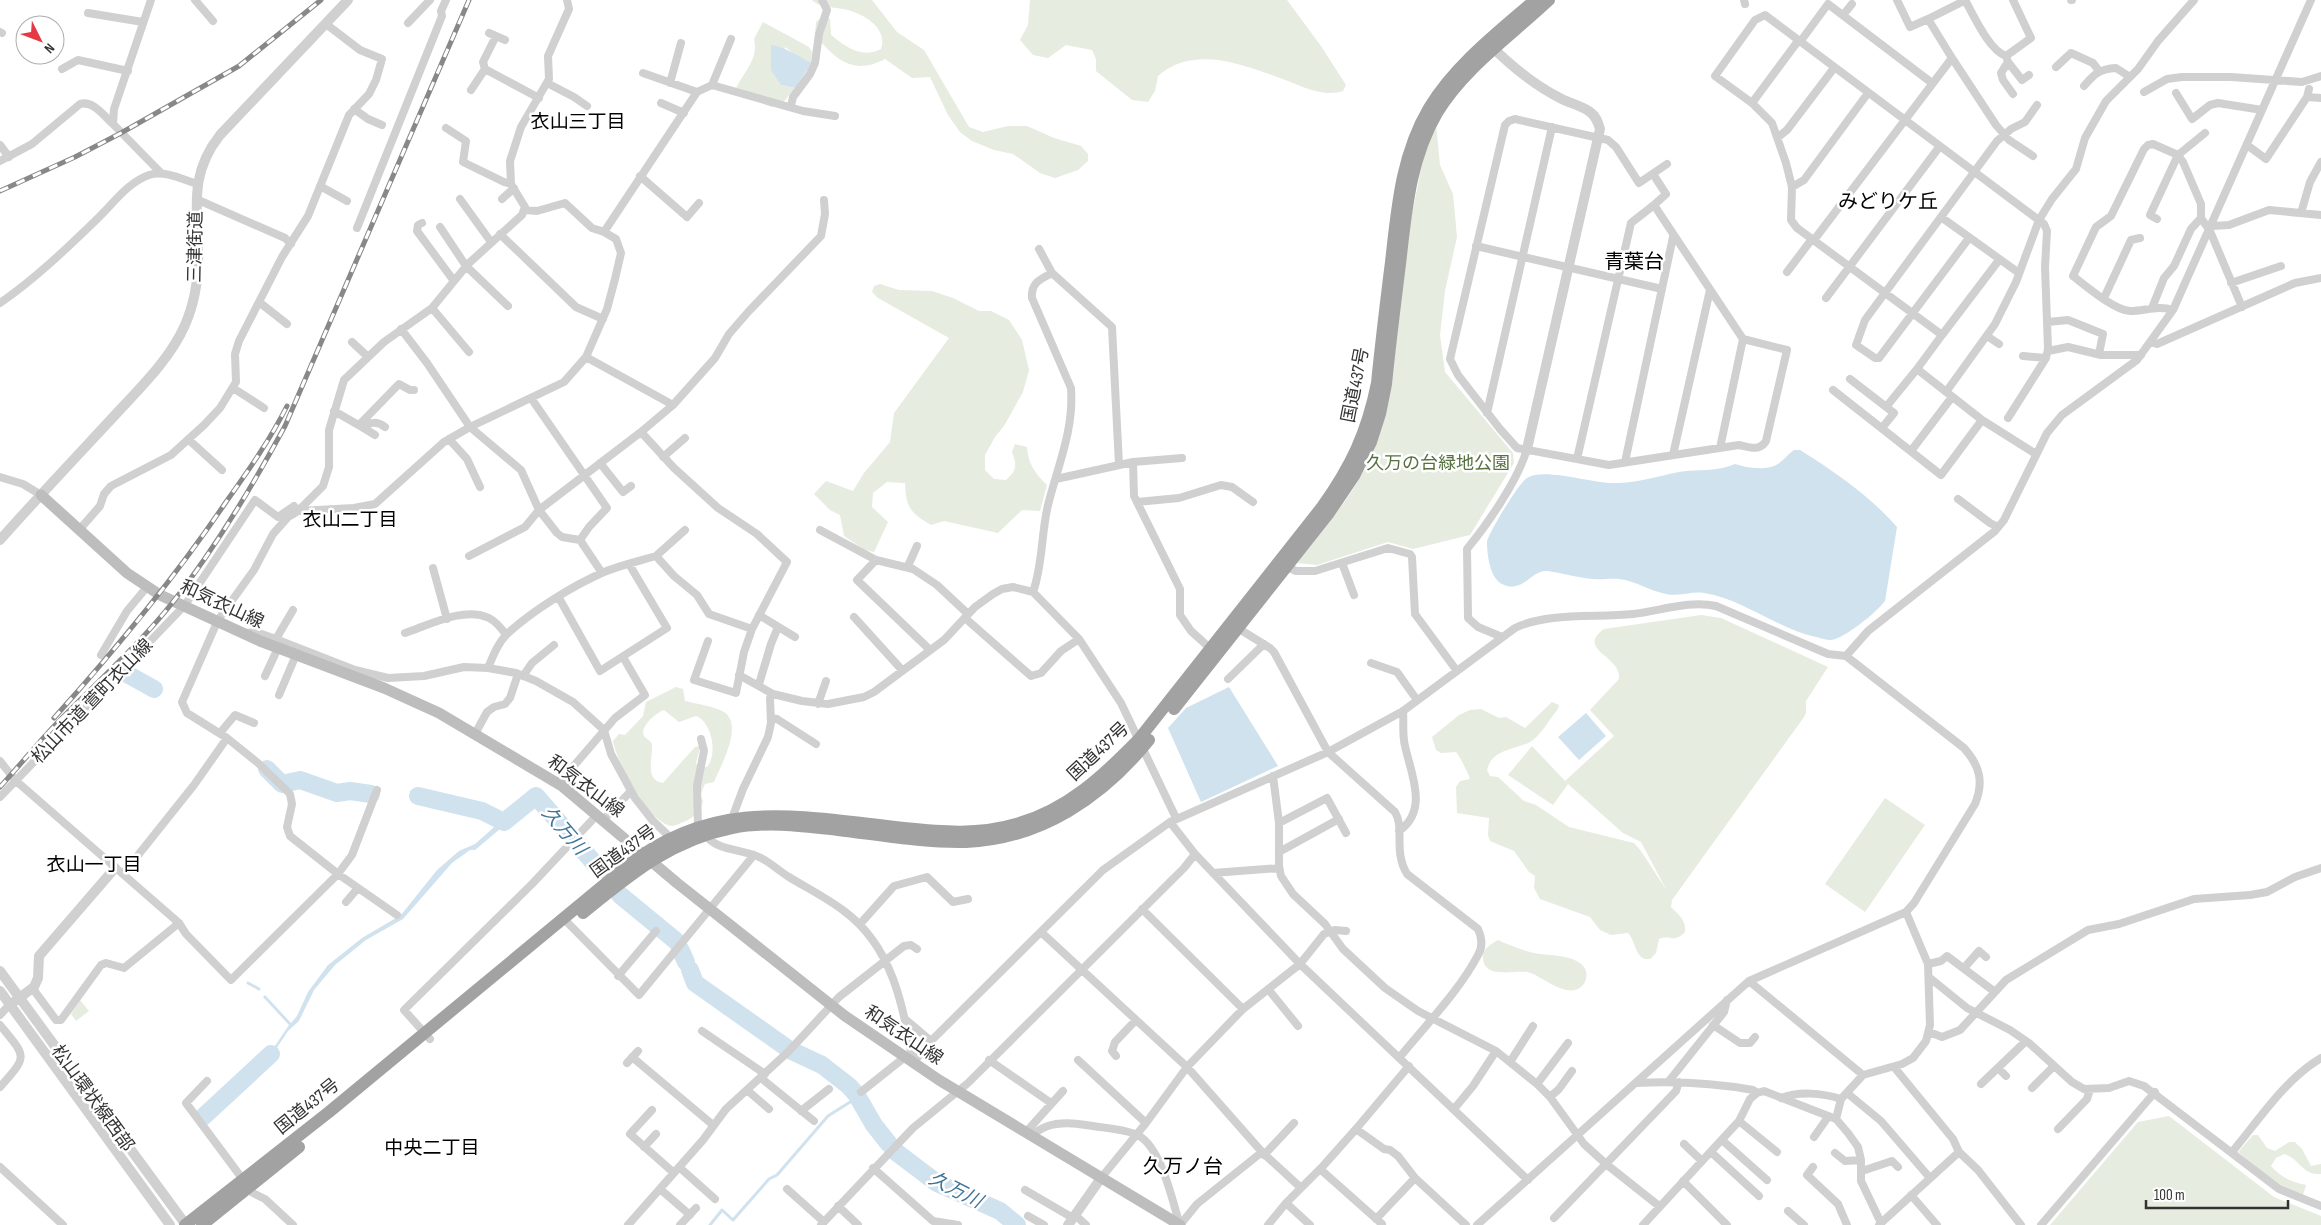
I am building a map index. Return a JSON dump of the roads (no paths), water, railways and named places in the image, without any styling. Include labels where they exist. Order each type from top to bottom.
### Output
[{"type":"highway","name":"国道437号","points":[[202,1225],[246,1183],[671,838],[730,823],[782,825],[966,842],[1020,833],[1049,822],[1084,803],[1114,779],[1282,564],[1343,494],[1363,461],[1380,414],[1386,384],[1407,198],[1420,151],[1437,113],[1448,98],[1491,45],[1535,0]]},
{"type":"highway","name":"国道437号","points":[[1491,45],[1549,0]]},
{"type":"highway","name":"国道437号","points":[[647,857],[670,849],[702,831]]},
{"type":"highway","name":"国道437号","points":[[185,1225],[246,1183]]},
{"type":"main road","name":"和気衣山線","points":[[42,495],[127,573],[173,601],[244,633],[277,644],[296,655],[423,706],[558,783],[830,1005],[957,1091],[1180,1225]]},
{"type":"street","points":[[113,124],[114,109],[151,0]]},
{"type":"street","points":[[195,0],[213,21]]},
{"type":"street","name":"三津街道","points":[[1,537],[147,380],[178,340],[191,307],[198,277],[196,199],[197,184],[205,158],[220,135],[348,0]]},
{"type":"street","points":[[408,23],[430,0]]},
{"type":"street","points":[[357,228],[442,16],[441,10],[446,0]]},
{"type":"street","points":[[525,210],[523,202],[513,186],[510,161],[524,119],[547,83],[548,56],[568,9],[567,0]]},
{"type":"street","points":[[791,106],[793,97],[810,74],[815,63],[819,34],[827,10],[822,0]]},
{"type":"street","points":[[1897,0],[1910,27],[1965,0],[1990,43],[2007,59],[2022,80],[2029,74]]},
{"type":"street","points":[[2013,0],[2031,38],[2007,59],[2001,73],[2003,80],[2013,94]]},
{"type":"street","points":[[1911,451],[1987,336],[2019,273],[2039,220],[2052,199],[2076,169],[2085,138],[2106,101],[2130,77],[2194,0]]},
{"type":"street","points":[[1846,656],[1868,631],[1998,527],[2008,512],[2047,433],[2062,415],[2141,355],[2151,342],[2173,310],[2211,229],[2311,0]]},
{"type":"street","points":[[1752,103],[1828,4],[1932,83]]},
{"type":"street","points":[[1843,16],[1852,4]]},
{"type":"street","points":[[88,13],[143,22]]},
{"type":"street","points":[[1942,336],[1797,228],[1791,220],[1792,187],[1772,123],[1752,103],[1715,76],[1755,20],[1765,16],[2044,224],[2047,230],[2045,267],[2048,322],[2047,354],[2008,418]]},
{"type":"street","points":[[1928,19],[2004,135],[2033,156]]},
{"type":"street","points":[[79,530],[100,506],[104,494],[111,486],[171,454],[189,440],[220,408],[233,388],[237,373],[236,348],[258,302],[308,216],[349,115],[369,94],[376,80],[382,59],[360,50],[326,24]]},
{"type":"street","points":[[505,40],[492,35],[483,62],[485,68],[539,98]]},
{"type":"street","points":[[712,85],[731,39]]},
{"type":"street","points":[[670,83],[681,43]]},
{"type":"street","points":[[1491,45],[1516,70],[1542,88],[1594,115],[1600,128],[1527,450],[1520,468],[1481,533],[1467,549],[1468,618],[1478,627],[1502,637]]},
{"type":"street","points":[[2056,67],[2071,53],[2093,63],[2099,70]]},
{"type":"street","points":[[1787,272],[1952,58]]},
{"type":"street","points":[[62,68],[78,60],[128,71]]},
{"type":"street","points":[[471,90],[485,68]]},
{"type":"street","points":[[1778,138],[1787,130],[1834,68]]},
{"type":"street","points":[[2084,86],[2099,70],[2116,68],[2130,77]]},
{"type":"street","points":[[643,73],[697,92]]},
{"type":"street","points":[[2144,92],[2167,79],[2182,77],[2276,79],[2302,82],[2321,76]]},
{"type":"street","points":[[547,83],[587,106]]},
{"type":"street","points":[[604,232],[697,92],[712,85],[791,106],[803,111],[835,116]]},
{"type":"street","points":[[1792,187],[1804,180],[1868,93]]},
{"type":"street","points":[[2176,93],[2192,119],[2210,104],[2218,103],[2262,110]]},
{"type":"street","points":[[2247,145],[2266,159],[2308,93],[2321,98]]},
{"type":"street","points":[[0,161],[32,144],[80,104],[85,102],[92,105],[113,124],[161,173]]},
{"type":"street","points":[[661,103],[684,113]]},
{"type":"street","points":[[1969,238],[1879,358],[1875,358],[1856,345],[1865,320],[1884,292],[1975,171],[2004,135],[2025,122],[2037,105]]},
{"type":"street","points":[[354,108],[368,119],[382,125]]},
{"type":"street","points":[[1654,205],[1673,237],[1744,340],[1787,350],[1763,446],[1757,449],[1739,446],[1720,448],[1609,465],[1517,448],[1510,442],[1458,375],[1450,359],[1505,126],[1509,121],[1515,119],[1608,140],[1616,147],[1639,183],[1667,164]]},
{"type":"street","points":[[1488,413],[1552,127]]},
{"type":"street","points":[[446,128],[466,141],[463,162],[513,186]]},
{"type":"street","points":[[2157,219],[2150,215],[2178,155],[2206,133]]},
{"type":"street","points":[[2173,310],[2164,307],[2128,311],[2088,289],[2073,276],[2096,227],[2111,216],[2148,145],[2153,144],[2178,155],[2183,162],[2201,204],[2201,218],[2211,229],[2242,307]]},
{"type":"street","points":[[0,146],[9,157]]},
{"type":"street","points":[[1826,298],[1940,146]]},
{"type":"street","points":[[2301,213],[2310,182],[2321,162]]},
{"type":"street","points":[[0,302],[18,290],[59,255],[132,187],[148,175],[161,173],[197,184]]},
{"type":"street","points":[[1577,459],[1631,223],[1666,194],[1653,174]]},
{"type":"street","points":[[640,176],[686,217],[699,203]]},
{"type":"street","points":[[320,186],[347,201]]},
{"type":"street","points":[[502,199],[513,186]]},
{"type":"street","points":[[196,199],[285,238],[290,244]]},
{"type":"street","points":[[460,199],[491,242]]},
{"type":"street","points":[[469,556],[524,527],[539,510],[641,432],[673,405],[715,358],[729,334],[821,236],[824,226],[824,200]]},
{"type":"street","points":[[298,511],[354,508],[375,504],[427,455],[449,439],[564,382],[586,358],[603,319],[621,253],[616,238],[592,228],[565,203],[536,211],[525,210]]},
{"type":"street","points":[[397,915],[338,874],[289,834],[287,827],[292,804],[290,794],[258,763],[224,736],[186,713],[182,704],[218,620],[254,570],[280,524],[298,511],[316,494],[327,476],[329,430],[344,380],[367,356],[401,329],[432,308],[466,266],[518,219],[525,210]]},
{"type":"street","points":[[2211,229],[2270,210],[2321,214]]},
{"type":"street","points":[[1941,217],[2019,273]]},
{"type":"street","points":[[2152,308],[2164,278],[2174,266],[2191,229],[2201,218]]},
{"type":"street","points":[[422,223],[418,225],[416,231],[454,281]]},
{"type":"street","points":[[440,227],[466,266],[508,306]]},
{"type":"street","points":[[500,234],[576,307],[603,319]]},
{"type":"street","points":[[1625,462],[1673,237]]},
{"type":"street","points":[[2104,298],[2131,240],[2140,238]]},
{"type":"street","points":[[1476,246],[1662,289]]},
{"type":"street","points":[[1039,249],[1052,273],[1112,327],[1119,465]]},
{"type":"street","points":[[1886,408],[1999,260]]},
{"type":"street","points":[[2231,283],[2281,266]]},
{"type":"street","points":[[1033,592],[1037,580],[1048,507],[1071,424],[1071,388],[1032,298],[1034,283],[1052,273]]},
{"type":"street","points":[[2151,342],[2156,344],[2295,283],[2321,278]]},
{"type":"street","points":[[1672,455],[1710,290]]},
{"type":"street","points":[[258,302],[287,324]]},
{"type":"street","points":[[432,308],[470,352]]},
{"type":"street","points":[[2048,322],[2068,320],[2103,334],[2099,354]]},
{"type":"street","points":[[401,329],[427,363],[470,427],[516,464],[539,510],[562,537],[580,540],[602,573]]},
{"type":"street","points":[[1987,336],[1999,344]]},
{"type":"street","points":[[1720,448],[1744,340]]},
{"type":"street","points":[[352,342],[367,356]]},
{"type":"street","points":[[2023,356],[2047,354],[2068,347],[2099,354],[2141,355]]},
{"type":"street","points":[[586,358],[673,405]]},
{"type":"street","points":[[1916,369],[1982,420],[2036,454]]},
{"type":"street","points":[[1850,379],[1894,413],[1882,428]]},
{"type":"street","points":[[1864,390],[1869,382]]},
{"type":"street","points":[[361,426],[399,384],[414,390]]},
{"type":"street","points":[[233,388],[264,408]]},
{"type":"street","points":[[1833,390],[1941,475],[1982,420]]},
{"type":"street","points":[[531,398],[607,508],[589,527],[580,540]]},
{"type":"street","points":[[334,411],[375,435]]},
{"type":"street","points":[[361,426],[379,422],[385,427]]},
{"type":"street","points":[[641,432],[664,457],[718,508],[757,534],[787,562],[752,629],[744,652],[736,693],[694,680],[708,641]]},
{"type":"street","points":[[664,457],[685,438]]},
{"type":"street","points":[[449,439],[466,459],[480,486]]},
{"type":"street","points":[[189,440],[222,470]]},
{"type":"street","points":[[1056,479],[1133,462],[1182,458]]},
{"type":"street","points":[[1133,462],[1134,496],[1180,589],[1178,605],[1180,615],[1191,631],[1214,652]]},
{"type":"street","points":[[600,463],[623,492],[631,486]]},
{"type":"street","points":[[0,476],[23,484],[42,495]]},
{"type":"street","points":[[1137,502],[1178,498],[1221,485],[1232,487],[1253,502]]},
{"type":"street","points":[[1958,499],[1998,527]]},
{"type":"street","name":"松山市道 萱町衣山線","points":[[0,797],[185,606],[255,500],[278,517],[294,506],[298,511]]},
{"type":"street","points":[[488,668],[506,635],[576,586],[602,573],[656,556],[685,530]]},
{"type":"street","points":[[820,530],[876,560],[908,566],[937,585],[966,616],[1031,676],[1041,673],[1061,650],[1079,639]]},
{"type":"street","points":[[908,566],[917,546]]},
{"type":"street","points":[[1282,564],[1296,571],[1315,571],[1388,548],[1410,554],[1412,557],[1415,614],[1457,670]]},
{"type":"street","points":[[656,556],[674,576],[697,595],[709,614],[752,629]]},
{"type":"street","points":[[876,560],[857,580],[930,650]]},
{"type":"street","points":[[1342,563],[1354,595]]},
{"type":"street","points":[[559,598],[600,671],[667,628],[628,564]]},
{"type":"street","points":[[433,568],[447,619]]},
{"type":"street","points":[[101,655],[126,611],[147,586]]},
{"type":"street","points":[[739,675],[759,684],[773,694],[818,704],[864,697],[874,692],[944,640],[966,616],[1002,589],[1013,587],[1033,592],[1079,639],[1121,703],[1141,743],[1173,820],[1195,854],[1300,964],[1528,1180]]},
{"type":"street","points":[[862,1092],[909,1060],[931,1041],[1103,870],[1173,820],[1328,752],[1404,711],[1502,637],[1515,628],[1535,620],[1612,616],[1707,604],[1828,654],[1846,656],[1964,748],[1974,758],[1979,769],[1980,792],[1975,804],[1923,891],[1906,912],[1749,981],[1477,1225]]},
{"type":"street","points":[[265,676],[277,644],[294,610]]},
{"type":"street","points":[[405,633],[469,614],[490,618],[506,635]]},
{"type":"street","points":[[759,615],[795,637]]},
{"type":"street","points":[[854,617],[902,670]]},
{"type":"street","points":[[1234,626],[1274,652],[1328,752],[1395,812],[1398,817],[1399,853],[1407,874],[1478,929],[1482,936],[1479,955],[1432,1018],[1399,1058]]},
{"type":"street","points":[[759,684],[778,627]]},
{"type":"street","points":[[277,644],[355,670],[388,678],[424,676],[464,668],[488,668],[520,675],[544,685],[573,702],[604,730],[611,754],[631,791],[653,821],[671,838]]},
{"type":"street","points":[[1228,679],[1264,644]]},
{"type":"street","points":[[475,734],[487,712],[494,707],[505,704],[510,698],[520,675],[554,645]]},
{"type":"street","points":[[279,695],[296,655]]},
{"type":"street","points":[[558,783],[604,730],[626,709],[646,695],[623,656]]},
{"type":"street","points":[[1371,663],[1397,672],[1417,700]]},
{"type":"street","points":[[818,704],[826,681]]},
{"type":"street","points":[[730,823],[743,789],[768,737],[770,698],[773,694]]},
{"type":"street","points":[[1399,831],[1413,814],[1417,788],[1404,743],[1404,711]]},
{"type":"street","points":[[0,1015],[10,1004],[33,989],[38,978],[40,956],[119,871],[194,785],[235,715],[254,723]]},
{"type":"street","points":[[770,718],[777,719],[816,744]]},
{"type":"street","points":[[701,739],[704,751],[697,786],[702,831],[714,843],[754,855],[829,900],[860,924],[871,937],[895,980],[904,1019],[909,1060]]},
{"type":"street","points":[[0,761],[15,780],[179,923],[186,934],[231,980],[338,874],[352,855],[377,790]]},
{"type":"street","points":[[1273,776],[1279,823],[1279,868],[1283,880],[1293,894],[1330,931],[1343,949],[1385,988],[1418,1011],[1496,1051],[1537,1084],[1550,1097],[1577,1136],[1606,1164],[1660,1206]]},
{"type":"street","points":[[427,1035],[404,1010],[532,884],[570,842],[631,791]]},
{"type":"street","points":[[1279,823],[1327,798],[1346,833]]},
{"type":"street","points":[[1279,852],[1339,819]]},
{"type":"street","points":[[787,1189],[822,1223],[873,1168],[929,1113],[957,1091],[989,1060],[1184,868],[1195,854]]},
{"type":"street","points":[[566,922],[639,995],[754,855]]},
{"type":"street","points":[[1213,873],[1279,868]]},
{"type":"street","points":[[1929,1032],[1942,1037],[1960,1030],[1979,1012],[2006,980],[2088,930],[2119,924],[2194,899],[2267,892],[2295,877],[2321,868]]},
{"type":"street","points":[[860,924],[894,886],[927,877],[953,902],[968,899]]},
{"type":"street","points":[[346,902],[358,888]]},
{"type":"street","points":[[1142,909],[1243,1009]]},
{"type":"street","points":[[1814,1137],[1832,1118],[1844,1096],[1863,1075],[1894,1067],[1913,1058],[1926,1041],[1929,1032],[1930,978],[1928,964],[1906,912]]},
{"type":"street","points":[[33,989],[56,1020],[61,1020],[101,964],[106,963],[124,968],[179,923]]},
{"type":"street","points":[[618,976],[656,931]]},
{"type":"street","points":[[1072,1219],[1101,1178],[1146,1123],[1187,1067],[1243,1009],[1300,964],[1318,940],[1330,931],[1346,931]]},
{"type":"street","points":[[1041,932],[1187,1067],[1263,1154],[1300,1187]]},
{"type":"street","points":[[648,941],[655,947]]},
{"type":"street","points":[[633,1224],[660,1189],[703,1140],[713,1125],[794,1046],[830,1005],[904,946],[911,945],[917,949]]},
{"type":"street","points":[[1964,968],[1979,951],[1986,957]]},
{"type":"street","points":[[1928,964],[1941,962],[1947,956],[1995,992]]},
{"type":"street","name":"松山環状線西部","points":[[0,971],[185,1225]]},
{"type":"street","points":[[1930,978],[1967,1008],[1979,1012],[2026,1041],[2072,1082],[2090,1089],[2109,1088],[2129,1081],[2144,1086],[2155,1092],[2280,1189],[2321,1206]]},
{"type":"street","points":[[1749,981],[1863,1075]]},
{"type":"street","points":[[1268,989],[1298,1026]]},
{"type":"street","name":"松山環状線西部","points":[[0,991],[170,1225]]},
{"type":"street","points":[[1669,1081],[1724,1012],[1727,1000]]},
{"type":"street","points":[[904,1019],[931,1041]]},
{"type":"street","points":[[1116,1056],[1112,1051],[1115,1042],[1136,1020]]},
{"type":"street","points":[[0,1025],[19,1049],[22,1058],[18,1066],[0,1087]]},
{"type":"street","points":[[1714,1025],[1740,1043],[1750,1043],[1755,1038]]},
{"type":"street","points":[[1510,1062],[1533,1026]]},
{"type":"street","points":[[702,1032],[763,1076],[814,1121]]},
{"type":"street","points":[[1981,1084],[2026,1041]]},
{"type":"street","points":[[1537,1084],[1568,1043]]},
{"type":"street","points":[[638,1051],[630,1060],[713,1125]]},
{"type":"street","points":[[1454,1109],[1473,1086],[1496,1051]]},
{"type":"street","points":[[2232,1152],[2272,1101],[2308,1066],[2321,1058]]},
{"type":"street","points":[[989,1060],[1051,1104]]},
{"type":"street","points":[[1078,1060],[1146,1123]]},
{"type":"street","points":[[1268,1225],[1300,1187],[1320,1170],[1409,1066]]},
{"type":"street","points":[[2032,1088],[2054,1066]]},
{"type":"street","points":[[1894,1067],[1953,1139],[1959,1152],[1978,1170],[2021,1225]]},
{"type":"street","points":[[1998,1068],[2006,1076]]},
{"type":"street","points":[[1550,1097],[1559,1089],[1572,1071]]},
{"type":"street","points":[[207,1081],[186,1103],[257,1196],[265,1199],[278,1209],[293,1225]]},
{"type":"street","points":[[1636,1083],[1669,1081],[1719,1084],[1757,1092],[1764,1091],[1832,1118],[1848,1132],[1858,1147],[1862,1170],[1861,1181],[1880,1224],[1959,1152]]},
{"type":"street","points":[[1554,1218],[1676,1091],[1679,1082]]},
{"type":"street","points":[[801,1111],[829,1088]]},
{"type":"street","points":[[2058,1129],[2087,1099],[2090,1089]]},
{"type":"street","points":[[747,1090],[769,1109]]},
{"type":"street","points":[[1029,1134],[1063,1091]]},
{"type":"street","points":[[1644,1225],[1740,1121],[1750,1099],[1757,1092]]},
{"type":"street","points":[[2041,1225],[2155,1092]]},
{"type":"street","points":[[1781,1098],[1793,1093],[1844,1096],[1881,1121],[1930,1178]]},
{"type":"street","points":[[678,1107],[683,1100]]},
{"type":"street","points":[[652,1114],[630,1134],[644,1147],[715,1199]]},
{"type":"street","points":[[2057,1116],[2064,1122]]},
{"type":"street","points":[[1740,1121],[1777,1152]]},
{"type":"street","points":[[1029,1134],[1065,1123],[1137,1134],[1151,1148],[1159,1162],[1180,1225],[1197,1204],[1263,1154],[1294,1123]]},
{"type":"street","points":[[1356,1129],[1384,1149],[1390,1150],[1398,1156],[1415,1178],[1466,1225]]},
{"type":"street","points":[[644,1147],[656,1134]]},
{"type":"street","points":[[1722,1140],[1767,1180]]},
{"type":"street","points":[[1684,1144],[1702,1161]]},
{"type":"street","points":[[1711,1152],[1759,1196]]},
{"type":"street","points":[[1835,1153],[1845,1161],[1861,1160]]},
{"type":"street","points":[[1862,1170],[1892,1162],[1898,1167]]},
{"type":"street","points":[[0,1167],[63,1225]]},
{"type":"street","points":[[873,1168],[933,1221],[958,1225]]},
{"type":"street","points":[[1813,1168],[1806,1175],[1838,1204],[1847,1225]]},
{"type":"street","points":[[1320,1170],[1379,1222],[1415,1178]]},
{"type":"street","points":[[1683,1181],[1727,1225]]},
{"type":"street","points":[[660,1189],[690,1214]]},
{"type":"street","points":[[1025,1190],[1072,1219],[1086,1225]]},
{"type":"street","points":[[1911,1195],[1937,1225]]},
{"type":"street","points":[[1286,1203],[1310,1225]]},
{"type":"street","points":[[838,1206],[858,1225]]},
{"type":"street","points":[[680,1225],[696,1208]]},
{"type":"street","points":[[1788,1210],[1804,1225]]},
{"type":"street","points":[[1028,1216],[1044,1225]]},
{"type":"water","points":[[771,45],[787,50],[811,62],[795,88],[781,85],[771,70]]},
{"type":"water","points":[[1794,450],[1800,450],[1851,485],[1897,527],[1885,601],[1860,624],[1837,638],[1827,640],[1802,633],[1733,601],[1704,593],[1671,595],[1660,593],[1625,580],[1587,578],[1548,571],[1537,573],[1522,584],[1511,587],[1499,582],[1492,573],[1487,542],[1511,498],[1527,478],[1545,474],[1606,483],[1624,483],[1679,472],[1728,467],[1735,464],[1751,468],[1768,468],[1778,464]]},
{"type":"water","points":[[1229,687],[1278,766],[1201,802],[1168,728],[1186,708]]},
{"type":"water","points":[[1586,713],[1606,736],[1579,760],[1558,737]]},
{"type":"water","points":[[501,821],[506,824],[475,850],[470,850],[452,863],[403,919],[366,940],[335,965],[314,990],[299,1021],[288,1031],[272,1055],[254,1070],[252,1067],[273,1049],[289,1025],[263,997],[265,995],[291,1023],[297,1016],[308,992],[328,965],[362,938],[401,915],[437,870],[459,851],[475,844]]},
{"type":"waterway","name":"久万川","points":[[127,674],[154,689]]},
{"type":"waterway","name":"久万川","points":[[267,769],[282,784],[300,780],[337,793],[350,791],[371,794]]},
{"type":"waterway","name":"久万川","points":[[418,796],[482,811],[504,822],[536,796],[602,872]]},
{"type":"waterway","name":"久万川","points":[[620,895],[676,941]]},
{"type":"waterway","name":"久万川","points":[[680,949],[686,962]]},
{"type":"waterway","name":"久万川","points":[[690,970],[695,983],[787,1048]]},
{"type":"waterway","points":[[248,983],[259,989]]},
{"type":"waterway","name":"久万川","points":[[792,1051],[822,1065],[849,1086],[856,1094],[874,1125],[889,1144]]},
{"type":"waterway","points":[[203,1117],[271,1054]]},
{"type":"waterway","points":[[710,1225],[722,1210],[733,1220],[769,1179],[777,1175],[828,1116],[858,1097]]},
{"type":"waterway","name":"久万川","points":[[896,1152],[937,1183],[1000,1211],[1017,1225]]},
{"type":"railway","points":[[0,191],[75,157],[121,133],[239,66],[321,0]]},
{"type":"railway","points":[[0,787],[58,722],[132,649],[160,618],[204,560],[260,472],[285,426],[469,0]]},
{"type":"railway","points":[[54,718],[122,640],[186,559],[258,455],[287,406]]},
{"type":"district","name":"衣山三丁目","points":[[578,121]]},
{"type":"district","name":"みどりケ丘","points":[[1888,201]]},
{"type":"district","name":"青葉台","points":[[1634,261]]},
{"type":"district","name":"衣山二丁目","points":[[350,519]]},
{"type":"district","name":"衣山一丁目","points":[[94,864]]},
{"type":"district","name":"中央二丁目","points":[[432,1147]]},
{"type":"district","name":"久万ノ台","points":[[1183,1166]]},
{"type":"park label","name":"久万の台緑地公園","points":[[1438,463]]}]
